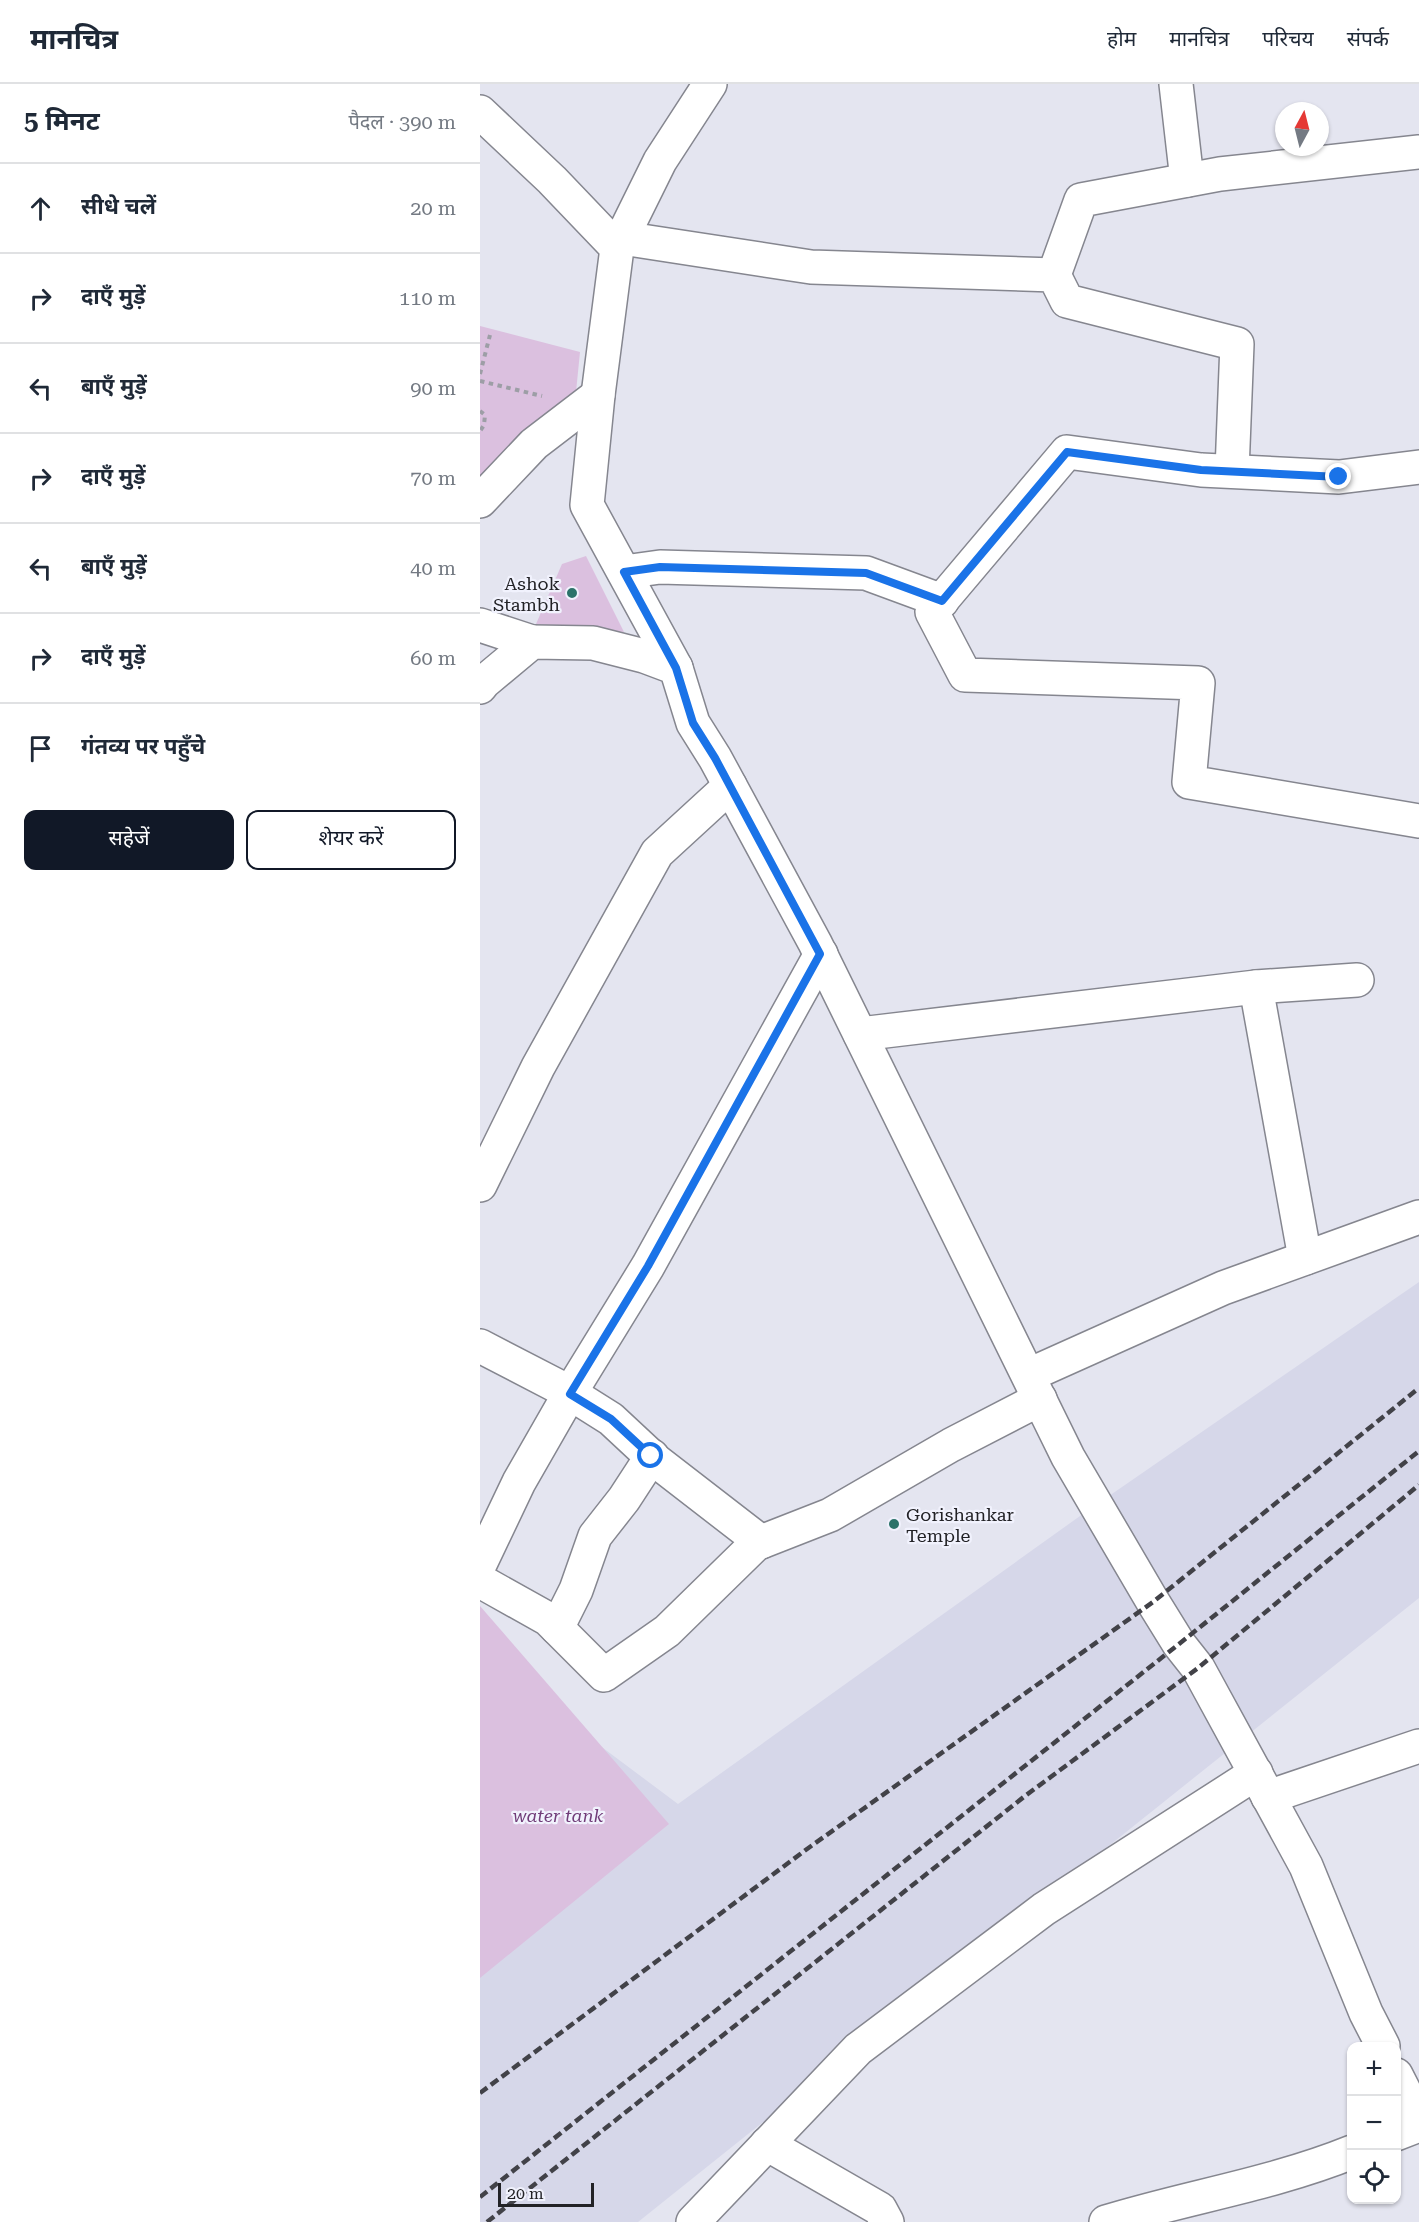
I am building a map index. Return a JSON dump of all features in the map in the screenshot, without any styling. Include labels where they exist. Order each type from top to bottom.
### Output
[{"type":"street","points":[[710,84],[660,161],[620,243],[591,401],[587,505],[676,668],[693,723],[723,772],[820,954],[1068,1457],[1153,1602],[1179,1644],[1198,1668],[1306,1866],[1366,2013],[1381,2042]]},
{"type":"street","points":[[1176,84],[1187,180]]},
{"type":"street","points":[[480,112],[620,243],[811,267],[1054,275]]},
{"type":"street","points":[[1232,471],[1237,344],[1067,300],[1054,275],[1081,200],[1220,174],[1419,152]]},
{"type":"street","points":[[480,501],[534,444],[591,401]]},
{"type":"street","points":[[1419,467],[1339,477],[1201,470],[1067,452],[932,612],[965,675],[1198,683],[1189,782],[1419,821]]},
{"type":"street","points":[[624,572],[660,567],[866,573],[942,601]]},
{"type":"street","points":[[480,625],[532,642],[593,643],[676,668]]},
{"type":"street","points":[[480,687],[532,642]]},
{"type":"street","points":[[480,1185],[538,1067],[657,853],[723,772]]},
{"type":"street","points":[[480,1564],[519,1482],[648,1266],[820,954]]},
{"type":"street","points":[[860,1034],[1256,987],[1357,980]]},
{"type":"street","points":[[1256,987],[1305,1258]]},
{"type":"street","points":[[480,1581],[548,1619],[604,1675],[667,1631],[756,1544],[830,1515],[951,1445],[1035,1387],[1223,1288],[1419,1217]]},
{"type":"street","points":[[480,1346],[570,1394],[611,1419],[651,1456],[761,1542]]},
{"type":"street","points":[[557,1628],[576,1590],[595,1536],[624,1499],[651,1456]]},
{"type":"street","points":[[693,2222],[858,2049],[1044,1909],[1262,1785],[1419,1746]]},
{"type":"street","points":[[1401,2085],[1419,2120]]},
{"type":"street","points":[[1401,2132],[1419,2125]]},
{"type":"street","points":[[767,2144],[880,2209],[886,2222]]},
{"type":"street","points":[[1106,2222],[1152,2208],[1247,2185],[1347,2154]]},
{"type":"path","points":[[480,374],[490,335]]},
{"type":"path","points":[[480,381],[591,401]]},
{"type":"path","points":[[480,411],[485,415],[485,420],[480,430]]},
{"type":"shaded area","points":[[1419,1282],[1419,1598],[638,2222],[480,2222],[480,1656],[678,1804],[1080,1516]]},
{"type":"green space","points":[[480,326],[580,352],[576,392],[480,483]]},
{"type":"green space","points":[[586,556],[624,632],[536,624],[562,564]]},
{"type":"green space","name":"water tank","points":[[480,1606],[669,1824],[480,1978]]},
{"type":"railway","points":[[480,2093],[807,1849],[1153,1602],[1419,1388]]},
{"type":"railway","points":[[480,2197],[1179,1644],[1419,1451]]},
{"type":"railway","points":[[487,2222],[1025,1796],[1198,1668],[1419,1485]]},
{"type":"place","name":"Ashok Stambh","points":[[572,593]]},
{"type":"place","name":"Gorishankar Temple","points":[[894,1524]]},
{"type":"route","points":[[651,1456],[611,1419],[570,1394],[648,1266],[820,954],[715,758],[693,723],[676,668],[624,572],[660,567],[866,573],[942,601],[1067,452],[1201,470],[1339,477]]}]
